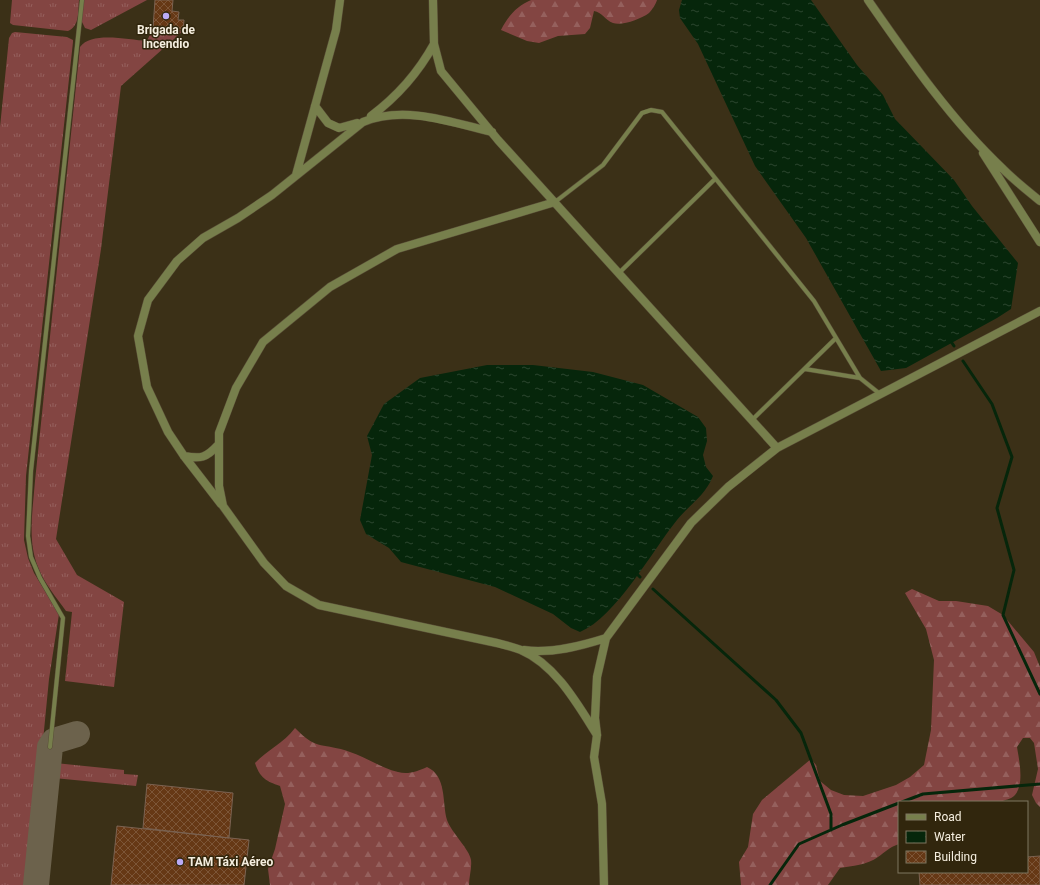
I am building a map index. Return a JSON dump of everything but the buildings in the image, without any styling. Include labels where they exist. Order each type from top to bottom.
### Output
[{"type":"street","points":[[296,176],[336,30],[340,0]]},
{"type":"street","points":[[432,0],[434,44],[441,71],[492,132],[777,448]]},
{"type":"street","points":[[868,0],[910,60],[969,132],[1003,169],[1040,201]]},
{"type":"street","points":[[434,44],[422,65],[400,93],[272,195],[238,218],[203,238],[177,261],[148,300],[138,336],[147,387],[168,432],[184,456],[223,506],[264,563],[292,590],[319,606],[521,650],[539,652],[587,644],[606,638]]},
{"type":"street","points":[[315,106],[328,123],[339,128],[363,122],[379,115],[430,116],[492,132]]},
{"type":"street","points":[[969,132],[1040,242]]},
{"type":"street","points":[[223,506],[219,486],[219,433],[236,388],[263,342],[330,287],[397,249],[555,202]]},
{"type":"street","points":[[604,885],[602,804],[594,757],[597,735],[595,718],[597,678],[606,638],[691,523],[728,488],[777,448],[1040,310]]},
{"type":"street","points":[[184,456],[199,459],[210,453],[218,445]]},
{"type":"street","points":[[521,650],[540,662],[568,691],[597,735]]},
{"type":"lane","points":[[50,747],[63,618],[35,567],[29,546],[28,528],[32,455],[82,0]]},
{"type":"lane","points":[[555,202],[603,164],[642,114],[651,110],[662,112],[814,301],[835,339],[860,378],[880,394]]},
{"type":"lane","points":[[619,273],[715,179]]},
{"type":"lane","points":[[752,420],[835,339]]},
{"type":"lane","points":[[805,369],[860,378]]},
{"type":"green space","points":[[12,0],[79,0],[75,26],[68,31],[13,25],[10,23]]},
{"type":"green space","points":[[83,0],[147,0],[91,30],[85,28],[81,20]]},
{"type":"green space","points":[[531,0],[657,0],[649,13],[636,20],[617,24],[594,11],[590,28],[585,34],[558,36],[539,43],[527,41],[501,30],[513,12],[521,5]]},
{"type":"green space","points":[[153,28],[183,31],[121,86],[101,249],[56,539],[77,575],[124,602],[114,687],[65,681],[72,612],[66,611],[47,584],[38,567],[33,546],[32,513],[80,47],[93,39],[101,38],[121,38],[147,41]]},
{"type":"green space","points":[[15,32],[67,37],[73,40],[73,42],[26,476],[24,540],[28,558],[34,573],[59,614],[49,679],[29,885],[0,885],[0,127],[9,38],[12,33]]},
{"type":"green space","points":[[912,589],[939,601],[956,601],[988,606],[1003,615],[1034,652],[1040,667],[1040,807],[1032,795],[1038,769],[1034,743],[1030,738],[1023,738],[1017,747],[1020,765],[1019,786],[1014,796],[1011,798],[1003,801],[898,801],[898,844],[890,848],[874,860],[859,865],[840,868],[828,885],[741,885],[739,862],[748,847],[753,814],[762,800],[811,759],[816,765],[820,781],[831,790],[844,795],[863,796],[896,785],[910,777],[924,765],[931,730],[934,660],[926,629],[905,593]]},
{"type":"green space","points":[[295,728],[303,736],[315,744],[350,752],[392,770],[402,773],[409,773],[427,767],[433,771],[441,783],[449,825],[470,856],[471,863],[469,885],[270,885],[268,869],[275,849],[285,804],[280,786],[261,776],[255,763],[286,738]]},
{"type":"green space","points":[[55,763],[124,770],[124,774],[138,775],[136,786],[54,778]]},
{"type":"water","points":[[682,0],[811,0],[857,65],[883,95],[895,119],[954,180],[972,206],[1018,263],[1011,309],[906,368],[881,371],[806,238],[755,166],[698,44],[680,18],[679,10]]},
{"type":"water","points":[[487,365],[533,365],[593,372],[643,385],[698,417],[706,428],[707,441],[703,455],[706,467],[713,476],[710,483],[702,494],[677,520],[633,582],[607,613],[580,632],[571,628],[553,614],[495,587],[401,562],[389,548],[366,534],[360,520],[372,455],[367,436],[384,404],[420,378]]},
{"type":"waterway","points":[[963,361],[992,404],[1012,457],[997,508],[1014,570],[1003,615],[1040,694]]},
{"type":"waterway","points":[[637,574],[640,577]]},
{"type":"waterway","points":[[653,589],[776,700],[801,733],[831,814],[831,830]]},
{"type":"waterway","points":[[905,801],[923,794],[1040,784]]},
{"type":"waterway","points":[[770,885],[799,844],[842,825],[898,803]]},
{"type":"taxiway","points":[[36,885],[50,747],[54,741],[77,734]]},
{"type":"place","name":"Brigada de Incendio","points":[[166,16]]},
{"type":"place","name":"TAM Táxi Aéreo","points":[[180,862]]}]
